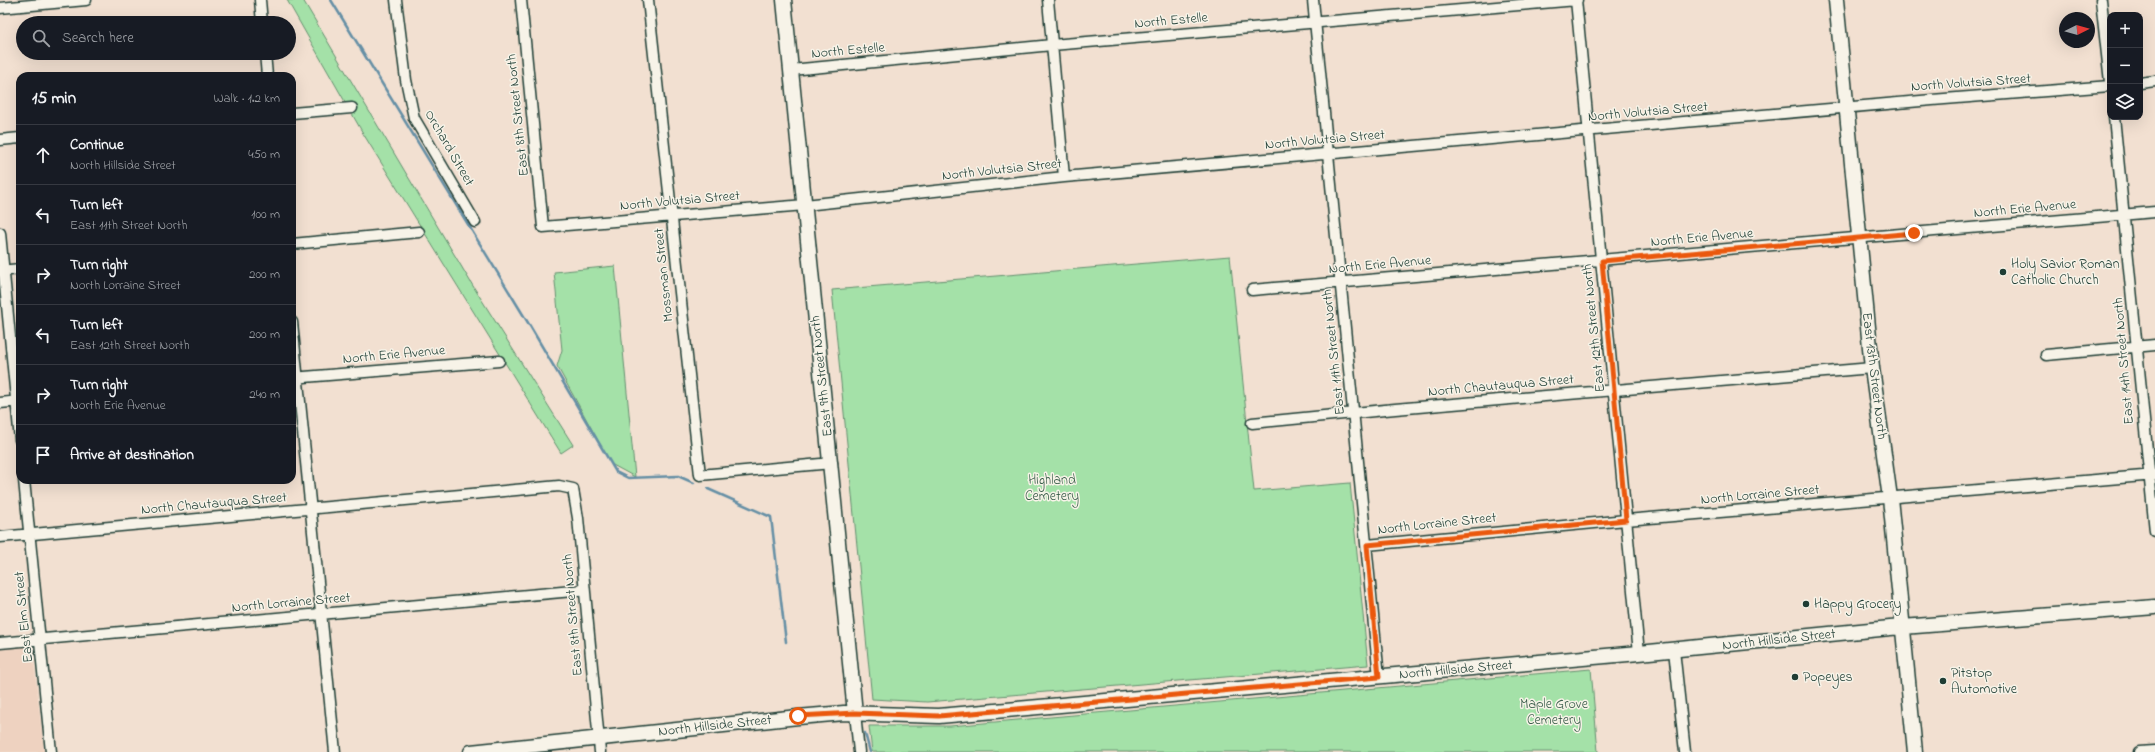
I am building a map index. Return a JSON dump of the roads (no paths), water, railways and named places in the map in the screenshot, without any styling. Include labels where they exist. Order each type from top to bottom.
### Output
[{"type":"main road","name":"East 9th Street North","points":[[784,0],[832,463],[855,713]]},
{"type":"main road","name":"East 13th Street North","points":[[1836,0],[1872,368],[1890,498],[1915,752]]},
{"type":"main road","name":"North Hillside Street","points":[[471,752],[600,745],[798,716],[855,713],[939,716],[1674,650],[1903,627],[2155,607]]},
{"type":"street","points":[[0,8],[86,0]]},
{"type":"street","points":[[260,0],[261,16]]},
{"type":"street","name":"Orchard Street","points":[[396,0],[406,80],[414,118],[473,217]]},
{"type":"street","name":"East 8th Street North","points":[[521,0],[543,227]]},
{"type":"street","name":"Mossman Street","points":[[648,0],[700,475],[832,463]]},
{"type":"street","points":[[1048,0],[1064,177]]},
{"type":"street","name":"East 11th Street North","points":[[1313,0],[1379,677]]},
{"type":"street","name":"North Estelle","points":[[791,70],[1052,45],[1576,0]]},
{"type":"street","name":"East 12th Street North","points":[[1576,0],[1639,653]]},
{"type":"street","points":[[2101,0],[2107,55]]},
{"type":"street","points":[[266,60],[267,72]]},
{"type":"street","points":[[2143,83],[2155,81]]},
{"type":"street","name":"North Volutsia Street","points":[[543,227],[805,205],[1064,177],[1846,107],[2107,86]]},
{"type":"street","points":[[296,113],[352,108]]},
{"type":"street","name":"East 14th Street North","points":[[2114,120],[2136,346],[2152,476],[2155,531]]},
{"type":"street","points":[[0,140],[16,138]]},
{"type":"street","name":"North Erie Avenue","points":[[1252,290],[1602,261],[1859,237],[2155,212]]},
{"type":"street","points":[[296,244],[419,232]]},
{"type":"street","points":[[0,233],[2,271],[16,386]]},
{"type":"street","points":[[2,271],[16,269]]},
{"type":"street","points":[[2046,355],[2155,345]]},
{"type":"street","name":"North Erie Avenue","points":[[296,378],[498,361]]},
{"type":"street","name":"North Chautauqua Street","points":[[1252,423],[1872,368]]},
{"type":"street","points":[[296,386],[311,510],[335,752]]},
{"type":"street","points":[[0,403],[16,402]]},
{"type":"street","name":"North Lorraine Street","points":[[1367,545],[1626,520],[2152,476]]},
{"type":"street","name":"East Elm Street","points":[[24,484],[51,752]]},
{"type":"street","name":"North Chautauqua Street","points":[[0,537],[311,510],[559,486],[573,489]]},
{"type":"street","name":"East 8th Street North","points":[[573,489],[578,518],[600,745]]},
{"type":"street","name":"North Lorraine Street","points":[[0,643],[584,590]]},
{"type":"street","points":[[1674,650],[1685,752]]},
{"type":"street","name":"East 9th Street North","points":[[855,713],[859,752]]},
{"type":"street","points":[[2139,752],[2155,751]]},
{"type":"waterway","points":[[331,0],[530,326],[616,472],[628,478],[678,476],[694,483]]},
{"type":"waterway","points":[[708,489],[771,517],[786,642]]},
{"type":"waterway","points":[[865,733],[870,752]]},
{"type":"place","name":"Holy Savior Roman Catholic Church","points":[[2003,272]]},
{"type":"place","name":"Happy Grocery","points":[[1806,604]]},
{"type":"place","name":"Popeyes","points":[[1795,677]]},
{"type":"place","name":"Pitstop Automotive","points":[[1943,681]]},
{"type":"park label","name":"Highland Cemetery","points":[[1052,488]]},
{"type":"park label","name":"Maple Grove Cemetery","points":[[1554,712]]}]
